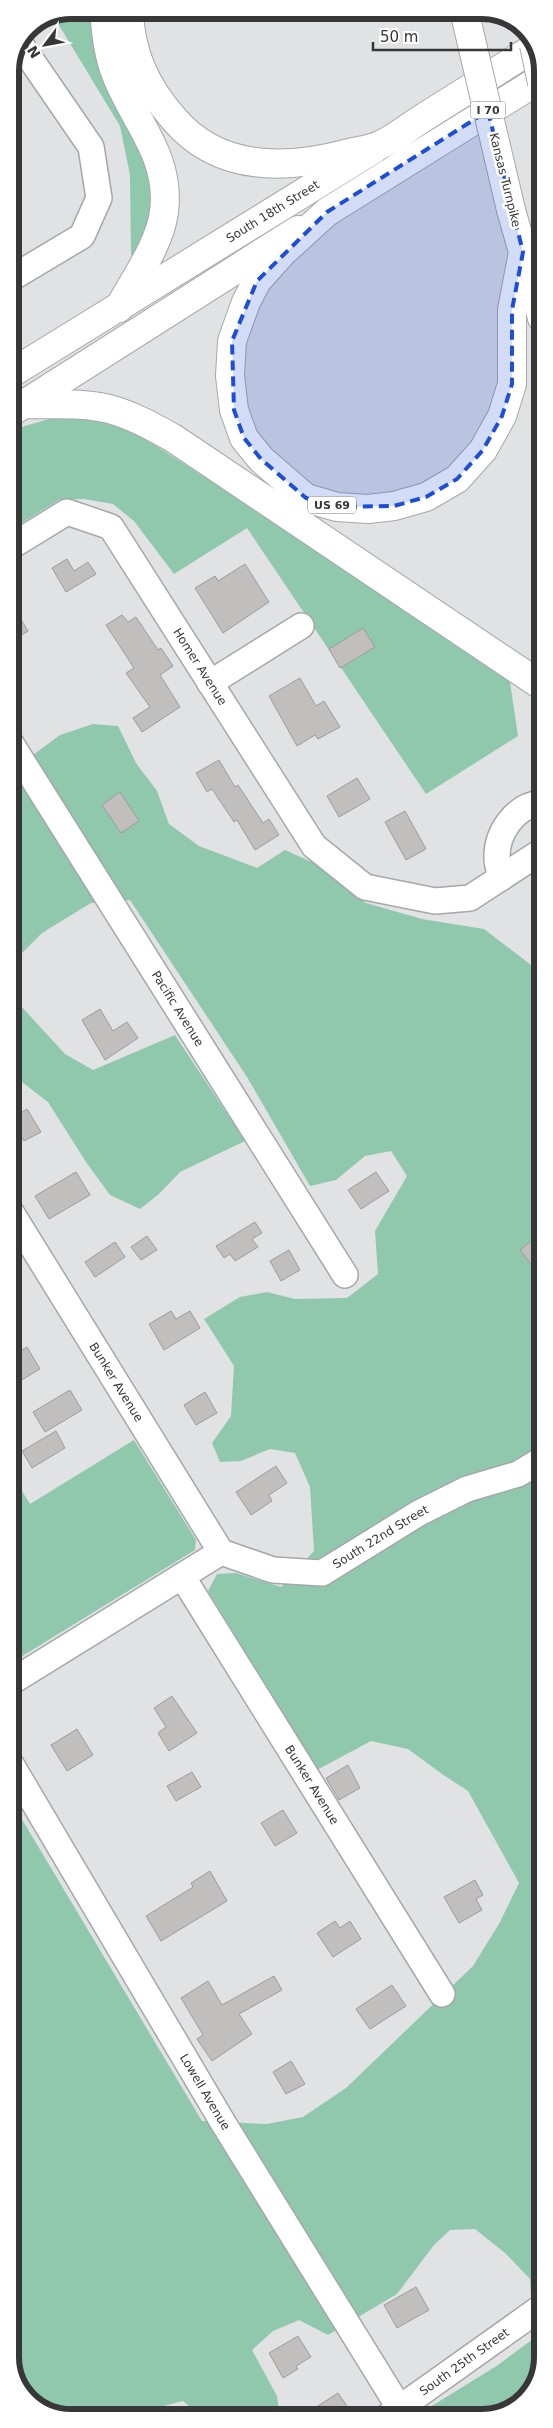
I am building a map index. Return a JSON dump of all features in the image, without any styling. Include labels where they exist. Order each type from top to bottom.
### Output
[{"type":"main road","points":[[105,19],[106,42],[117,77],[156,150],[165,184],[164,213],[151,250],[119,308]]},
{"type":"main road","points":[[129,19],[130,31],[138,64],[157,100],[183,130],[217,152],[254,163],[274,166],[323,160],[379,145]]},
{"type":"main road","name":"Kansas Turnpike","points":[[466,19],[511,210],[534,290]]},
{"type":"main road","name":"South 18th Street","points":[[19,369],[119,308],[529,49]]},
{"type":"main road","name":"US 69","points":[[523,252],[512,310],[512,384],[502,416],[483,450],[457,480],[426,498],[394,506],[368,509],[337,507],[306,498],[260,459],[244,438],[234,410],[230,376],[232,341],[246,302],[257,281],[282,253],[327,212],[534,83]]},
{"type":"main road","points":[[19,407],[327,212]]},
{"type":"main road","points":[[19,408],[72,405],[108,409],[136,418],[173,438],[534,681]]},
{"type":"street","points":[[19,274],[82,236],[100,198],[91,147],[23,50]]},
{"type":"street","name":"Homer Avenue","points":[[19,541],[67,512],[111,526],[314,846],[366,887],[435,901],[470,898],[501,878]]},
{"type":"street","points":[[210,683],[301,626]]},
{"type":"street","name":"Pacific Avenue","points":[[19,756],[345,1276]]},
{"type":"street","points":[[534,805],[529,806],[506,825],[498,842],[497,860],[501,878],[534,857]]},
{"type":"street","name":"Bunker Avenue","points":[[19,1227],[221,1552]]},
{"type":"street","name":"South 22nd Street","points":[[221,1552],[273,1570],[322,1573],[419,1513],[467,1489],[518,1474],[534,1464]]},
{"type":"street","points":[[19,1677],[221,1552]]},
{"type":"street","name":"Bunker Avenue","points":[[182,1576],[442,1994]]},
{"type":"street","name":"Lowell Avenue","points":[[19,1778],[394,2409]]},
{"type":"street","name":"South 25th Street","points":[[404,2409],[534,2313]]},
{"type":"highlighted area","points":[[488,111],[523,252],[512,310],[512,384],[502,416],[483,450],[457,479],[426,497],[394,506],[337,507],[306,498],[261,459],[244,438],[234,410],[232,341],[257,281],[327,212]]},
{"type":"green space","points":[[90,19],[100,71],[145,159],[153,189],[153,211],[138,257],[131,255],[130,175],[120,126],[57,21]]},
{"type":"green space","points":[[56,417],[96,419],[136,433],[346,568],[510,682],[518,736],[426,794],[247,528],[174,574],[134,521],[113,504],[84,499],[59,500],[19,524],[19,429]]},
{"type":"green space","points":[[93,724],[118,726],[136,763],[157,791],[169,824],[199,846],[257,868],[285,850],[314,863],[366,903],[422,919],[484,929],[534,967],[534,2364],[532,2374],[521,2392],[499,2407],[483,2409],[427,2409],[498,2365],[533,2339],[530,2279],[505,2253],[475,2229],[450,2230],[434,2245],[397,2294],[328,2335],[299,2320],[273,2331],[252,2350],[277,2396],[279,2409],[192,2409],[183,2401],[155,2409],[67,2409],[42,2401],[32,2392],[21,2374],[19,2358],[19,1814],[202,2121],[267,2124],[303,2117],[346,2088],[473,1966],[500,1922],[519,1883],[468,1791],[408,1749],[371,1741],[317,1770],[208,1591],[217,1574],[236,1573],[281,1587],[314,1551],[310,1487],[295,1453],[270,1449],[241,1461],[220,1462],[212,1443],[231,1416],[234,1366],[204,1319],[240,1297],[267,1292],[295,1299],[347,1298],[378,1274],[375,1231],[407,1176],[391,1151],[365,1156],[336,1180],[310,1186],[247,1077],[130,900],[91,903],[42,933],[19,957],[19,765],[60,735]]},
{"type":"green space","points":[[19,1003],[65,1054],[93,1070],[175,1035],[245,1141],[180,1172],[159,1194],[140,1209],[110,1195],[86,1162],[48,1102],[19,1080]]},
{"type":"green space","points":[[134,1440],[196,1540],[195,1550],[19,1658],[19,1486],[30,1504]]},
{"type":"building","points":[[67,559],[74,571],[88,562],[96,574],[66,592],[52,568]]},
{"type":"building","points":[[245,564],[269,602],[223,633],[195,588],[215,576],[218,581]]},
{"type":"building","points":[[122,615],[128,622],[136,617],[158,650],[161,648],[173,666],[160,675],[180,707],[142,732],[133,718],[150,707],[126,673],[134,668],[106,625]]},
{"type":"building","points":[[19,616],[28,631],[19,636]]},
{"type":"building","points":[[363,628],[375,647],[340,668],[329,649]]},
{"type":"building","points":[[300,678],[316,706],[324,701],[340,727],[318,739],[315,735],[297,746],[269,696]]},
{"type":"building","points":[[219,760],[235,787],[238,785],[263,823],[269,819],[279,835],[255,850],[237,820],[234,822],[212,789],[207,792],[196,773]]},
{"type":"building","points":[[357,778],[370,799],[339,817],[327,796]]},
{"type":"building","points":[[120,792],[139,821],[121,833],[102,805]]},
{"type":"building","points":[[405,811],[426,849],[406,860],[385,822]]},
{"type":"building","points":[[100,1009],[113,1031],[127,1022],[138,1038],[105,1060],[82,1020]]},
{"type":"building","points":[[27,1109],[41,1132],[24,1141],[21,1136],[19,1137],[19,1114]]},
{"type":"building","points":[[76,1172],[90,1195],[49,1219],[35,1196]]},
{"type":"building","points":[[376,1172],[389,1191],[361,1209],[348,1190]]},
{"type":"building","points":[[255,1222],[262,1233],[252,1239],[258,1247],[235,1261],[230,1254],[224,1258],[216,1246]]},
{"type":"building","points":[[147,1236],[157,1250],[141,1260],[131,1247]]},
{"type":"building","points":[[534,1239],[534,1268],[520,1250]]},
{"type":"building","points":[[115,1242],[125,1257],[95,1277],[85,1262]]},
{"type":"building","points":[[289,1250],[300,1270],[281,1281],[270,1261]]},
{"type":"building","points":[[171,1311],[176,1319],[190,1311],[200,1328],[164,1350],[149,1324]]},
{"type":"building","points":[[27,1347],[40,1369],[20,1381],[19,1379],[19,1352]]},
{"type":"building","points":[[70,1390],[82,1410],[45,1432],[33,1412]]},
{"type":"building","points":[[205,1392],[217,1413],[196,1425],[184,1405]]},
{"type":"building","points":[[56,1431],[65,1448],[32,1468],[22,1451]]},
{"type":"building","points":[[276,1466],[287,1483],[269,1495],[272,1501],[251,1515],[236,1492]]},
{"type":"building","points":[[172,1696],[197,1733],[169,1751],[158,1733],[166,1727],[154,1708]]},
{"type":"building","points":[[77,1729],[93,1755],[67,1771],[51,1745]]},
{"type":"building","points":[[348,1765],[360,1788],[339,1800],[326,1778]]},
{"type":"building","points":[[192,1772],[201,1787],[176,1801],[167,1786]]},
{"type":"building","points":[[283,1810],[297,1833],[275,1846],[261,1823]]},
{"type":"building","points":[[210,1871],[227,1901],[161,1941],[146,1916],[193,1887],[191,1883]]},
{"type":"building","points":[[475,1880],[483,1895],[476,1899],[482,1910],[459,1923],[444,1897]]},
{"type":"building","points":[[335,1921],[340,1928],[350,1921],[361,1939],[333,1957],[317,1933]]},
{"type":"building","points":[[274,1976],[282,1990],[239,2014],[252,2034],[212,2061],[197,2039],[203,2035],[181,1998],[208,1981],[222,2005]]},
{"type":"building","points":[[392,1985],[406,2006],[370,2029],[356,2009]]},
{"type":"building","points":[[291,2061],[305,2084],[286,2094],[273,2072]]},
{"type":"building","points":[[416,2287],[429,2310],[397,2328],[384,2305]]},
{"type":"building","points":[[298,2336],[311,2357],[296,2366],[298,2369],[283,2378],[269,2353]]},
{"type":"building","points":[[338,2393],[347,2406],[342,2409],[313,2409]]}]
